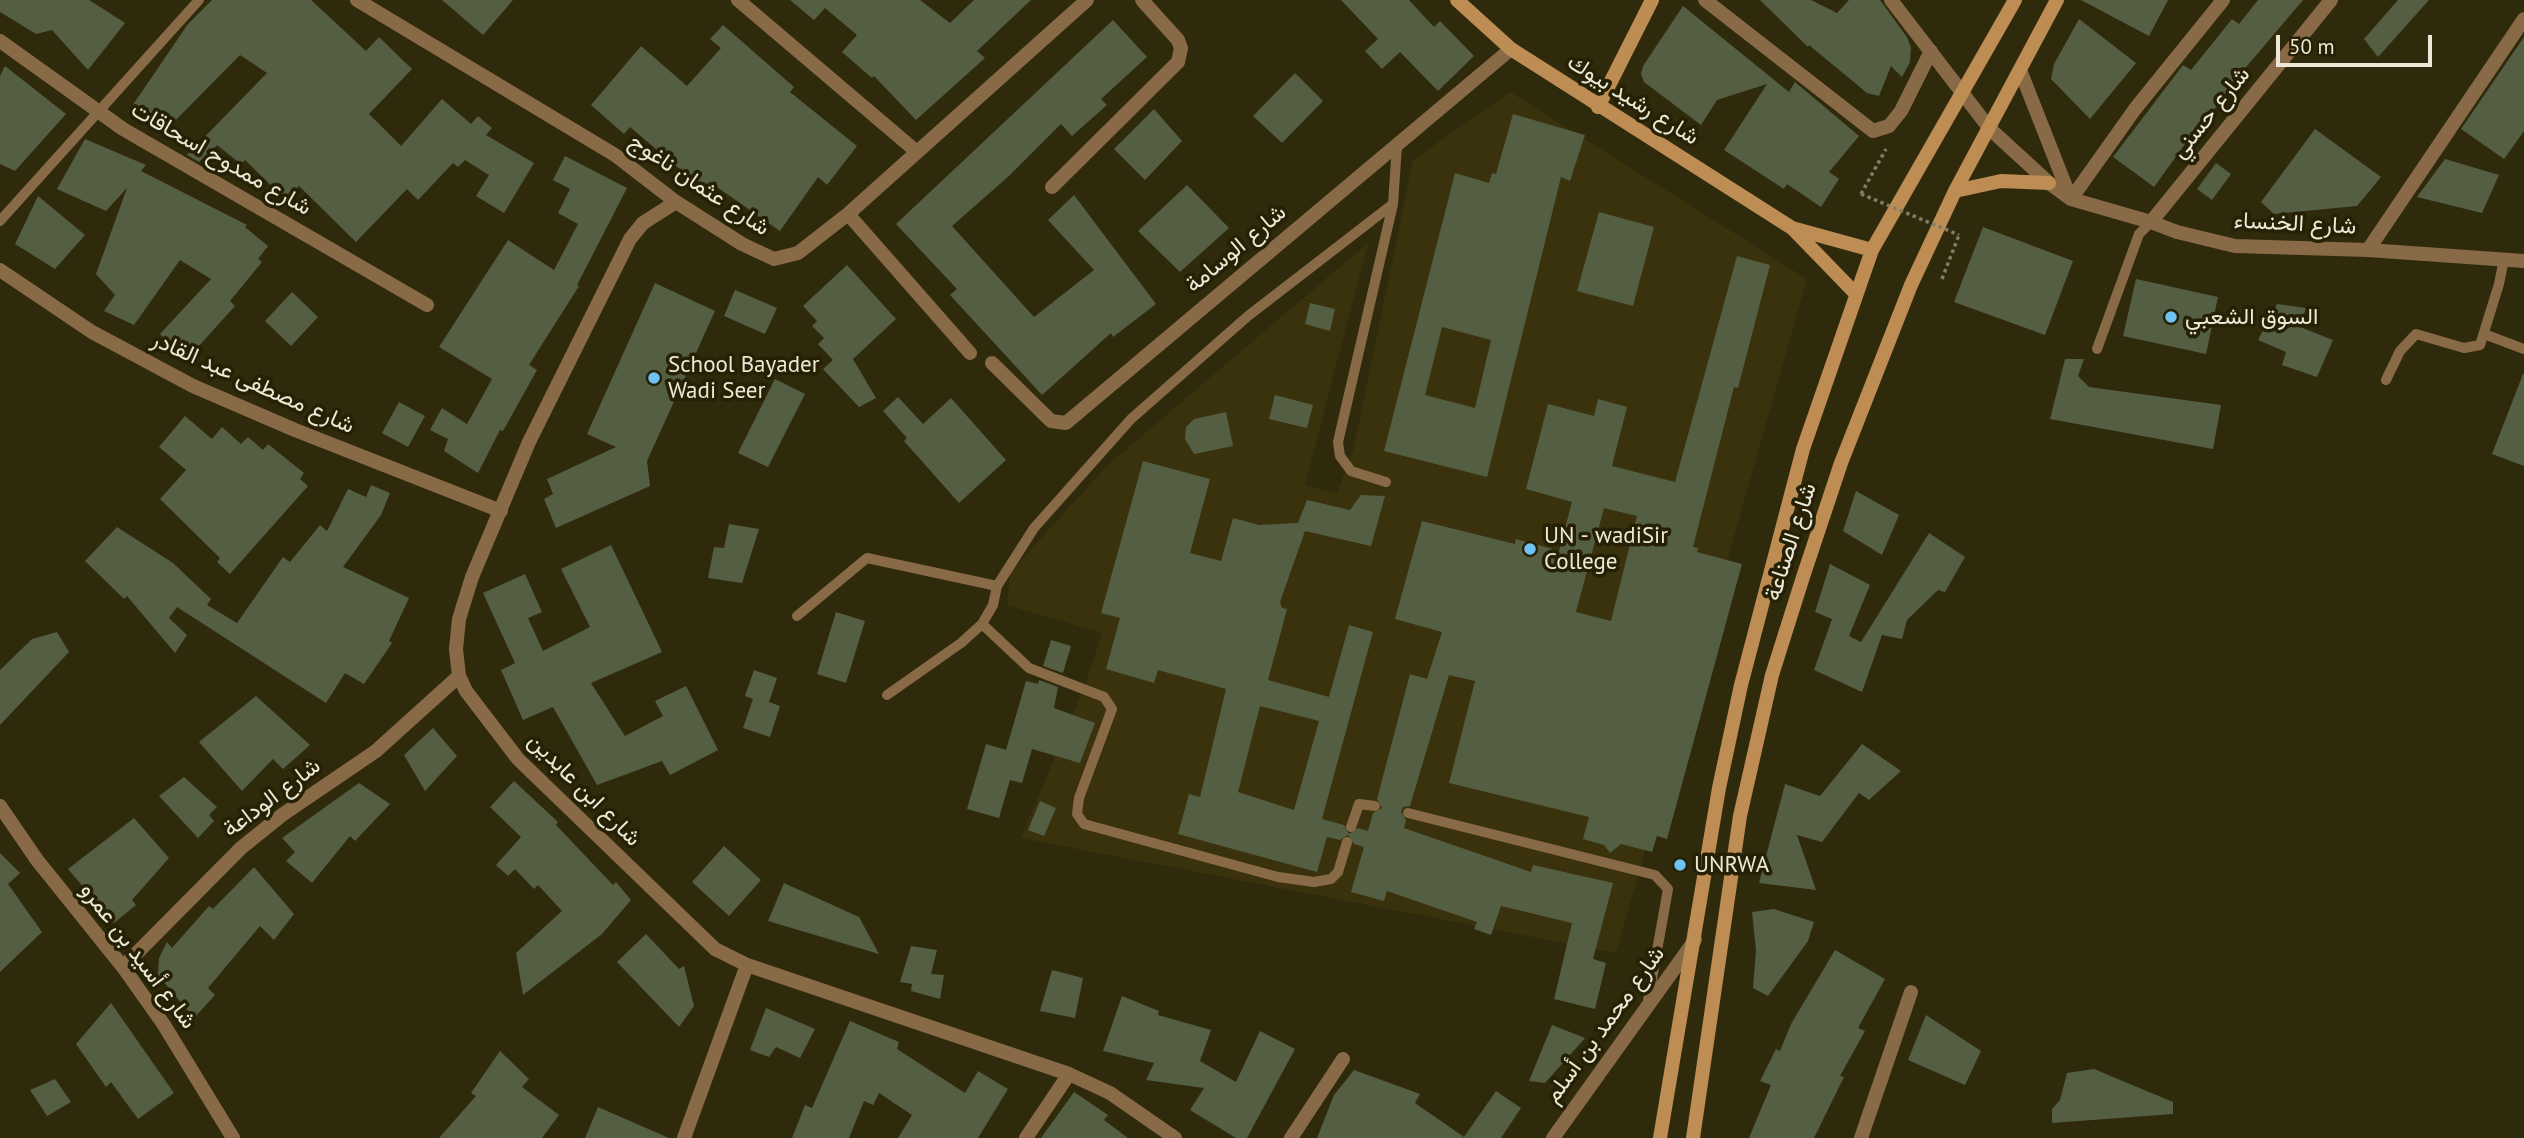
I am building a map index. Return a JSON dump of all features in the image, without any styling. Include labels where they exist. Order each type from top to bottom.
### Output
[{"type":"main road","name":"شارع رشيد بيوك","points":[[1457,0],[1511,49],[1598,107],[1792,228],[1855,293]]},
{"type":"main road","name":"شارع الصناعة","points":[[1660,1138],[1719,788],[1741,685],[1803,449],[1872,250],[2015,0]]},
{"type":"main road","name":"شارع الصناعة","points":[[1693,1138],[1740,816],[1772,675],[1841,463],[1911,285],[1955,191],[2057,0]]},
{"type":"main road","points":[[1598,107],[1645,4]]},
{"type":"main road","points":[[1955,191],[2001,181],[2049,183]]},
{"type":"main road","name":"شارع رشيد بيوك","points":[[1792,228],[1872,250]]},
{"type":"street","name":"شارع عثمان ناغوج","points":[[357,0],[615,155],[676,202],[755,253],[774,258],[798,253],[848,214],[1087,0]]},
{"type":"street","points":[[738,0],[917,152]]},
{"type":"street","points":[[1052,187],[1178,62],[1181,48],[1178,40],[1142,0]]},
{"type":"street","points":[[1705,0],[1873,131],[1889,126],[1901,111],[1931,51]]},
{"type":"street","name":"شارع الخنساء","points":[[1891,0],[1990,128],[2049,183],[2071,199],[2177,232],[2235,246],[2368,250],[2524,261]]},
{"type":"street","points":[[2071,199],[2135,109],[2224,0]]},
{"type":"street","name":"شارع حسني","points":[[2151,222],[2331,0]]},
{"type":"street","points":[[2368,250],[2524,19]]},
{"type":"street","name":"شارع ممدوح اسحاقات","points":[[0,41],[96,112],[427,305]]},
{"type":"street","name":"شارع الوسامة","points":[[992,363],[1051,421],[1066,423],[1511,49]]},
{"type":"street","points":[[2020,70],[2071,199]]},
{"type":"street","name":"شارع ابن عابدين","points":[[676,202],[643,223],[630,239],[534,430],[464,601],[457,632],[459,676],[475,706],[518,759],[705,940],[728,957],[1069,1074],[1110,1093],[1175,1138]]},
{"type":"street","points":[[848,214],[970,353]]},
{"type":"street","name":"شارع مصطفى عبد القادر","points":[[0,270],[92,332],[193,386],[295,430],[502,512]]},
{"type":"street","name":"شارع الوداعة","points":[[123,967],[241,848],[282,815],[376,751],[459,676]]},
{"type":"street","name":"شارع أسيد بن عمرو","points":[[0,806],[37,860],[123,967],[193,1068],[233,1138]]},
{"type":"street","name":"شارع محمد بن أسلم","points":[[1553,1138],[1695,939]]},
{"type":"street","points":[[684,1138],[747,965]]},
{"type":"street","points":[[1861,1138],[1911,992]]},
{"type":"street","points":[[1291,1138],[1343,1059]]},
{"type":"street","points":[[1026,1138],[1069,1074]]},
{"type":"lane","points":[[0,221],[199,0]]},
{"type":"lane","points":[[1386,482],[1351,471],[1340,456],[1338,442],[1394,204],[1397,145]]},
{"type":"lane","points":[[887,695],[961,643],[982,624],[993,605],[998,586],[1034,528],[1131,419],[1248,316],[1394,204]]},
{"type":"lane","points":[[2097,349],[2139,234],[2151,222]]},
{"type":"lane","points":[[2386,380],[2400,351],[2416,334],[2471,349],[2480,345],[2504,259]]},
{"type":"lane","points":[[2484,334],[2524,349]]},
{"type":"lane","points":[[797,616],[867,558],[998,586]]},
{"type":"lane","points":[[982,624],[1029,668],[1104,697],[1112,709],[1079,798],[1077,814],[1084,824],[1278,877],[1314,882],[1331,879],[1338,872],[1347,842]]},
{"type":"lane","points":[[1351,827],[1359,803],[1375,806]]},
{"type":"lane","points":[[1408,813],[1655,875],[1668,889],[1647,1005]]},
{"type":"path","points":[[1886,149],[1861,194],[1959,235],[1942,279]]},
{"type":"shaded area","points":[[1510,92],[1807,279],[1616,953],[1021,838],[1086,683],[1102,633],[1007,605],[1010,572],[1110,463],[1368,243],[1305,485],[1337,493],[1353,452],[1413,160]]},
{"type":"building","points":[[0,0],[89,0],[125,23],[88,70],[52,30],[36,34],[0,12]]},
{"type":"building","points":[[212,0],[311,0],[366,51],[379,37],[412,69],[369,114],[401,146],[442,99],[471,124],[478,116],[492,128],[486,135],[534,163],[504,213],[476,196],[489,175],[465,160],[458,167],[453,163],[418,200],[407,189],[356,242],[299,186],[285,199],[245,160],[241,164],[217,145],[199,162],[187,155],[267,73],[240,55],[168,128],[128,112],[188,24]]},
{"type":"building","points":[[442,0],[513,0],[483,35]]},
{"type":"building","points":[[790,0],[920,0],[950,23],[974,0],[1031,0],[977,51],[985,58],[916,120],[874,76],[872,78],[842,52],[857,35],[825,8],[814,20]]},
{"type":"building","points":[[1341,0],[1409,0],[1434,27],[1440,21],[1474,56],[1438,91],[1400,52],[1382,69],[1365,51],[1378,39]]},
{"type":"building","points":[[1760,0],[1811,0],[1837,13],[1849,0],[1880,0],[1907,37],[1911,48],[1910,62],[1902,77],[1891,66],[1879,96],[1867,93],[1809,45],[1808,47]]},
{"type":"building","points":[[2081,0],[2168,0],[2149,36]]},
{"type":"building","points":[[2258,0],[2303,0],[2231,85],[2193,140],[2190,137],[2154,187],[2113,157],[2183,65],[2191,70],[2232,19],[2239,24]]},
{"type":"building","points":[[2398,0],[2429,0],[2378,57],[2364,39]]},
{"type":"building","points":[[1683,6],[1789,92],[1795,82],[1859,136],[1829,172],[1839,179],[1821,207],[1787,184],[1784,189],[1724,150],[1767,84],[1717,100],[1701,125],[1644,82],[1641,74],[1643,66]]},
{"type":"building","points":[[2079,19],[2136,63],[2090,119],[2051,79],[2054,64]]},
{"type":"building","points":[[1113,20],[1147,57],[1101,99],[1107,105],[1072,136],[1061,124],[1009,176],[952,226],[1034,317],[1094,270],[1048,220],[1074,195],[1156,304],[1113,337],[1111,333],[1042,395],[950,295],[957,289],[896,224]]},
{"type":"building","points":[[723,25],[794,87],[790,92],[857,146],[827,185],[818,177],[780,231],[714,185],[708,193],[630,127],[624,134],[591,105],[641,46],[687,86],[721,48],[710,39]]},
{"type":"building","points":[[2524,37],[2524,131],[2504,159],[2461,129]]},
{"type":"building","points":[[5,66],[66,114],[15,171],[0,164],[0,76]]},
{"type":"building","points":[[1295,73],[1323,101],[1282,143],[1253,116]]},
{"type":"building","points":[[1154,109],[1182,141],[1145,180],[1114,149]]},
{"type":"building","points":[[1513,114],[1585,135],[1570,181],[1561,177],[1487,477],[1384,451],[1455,173],[1489,183],[1492,173],[1496,174]],"holes":[[[1442,327],[1491,340],[1475,408],[1425,395]]]},
{"type":"building","points":[[2315,129],[2381,177],[2357,206],[2274,214],[2261,202]]},
{"type":"building","points":[[85,139],[146,165],[141,171],[247,225],[245,227],[268,246],[258,259],[262,262],[230,301],[235,306],[187,359],[160,334],[211,279],[180,260],[134,325],[104,311],[115,295],[96,274],[127,188],[106,211],[57,189]]},
{"type":"building","points":[[565,156],[627,188],[577,285],[579,286],[529,365],[537,370],[503,431],[500,430],[478,473],[444,451],[448,439],[430,430],[442,408],[467,424],[492,379],[439,347],[508,240],[554,270],[578,224],[558,213],[570,189],[553,180]]},
{"type":"building","points":[[2445,159],[2499,175],[2482,213],[2417,197]]},
{"type":"building","points":[[2216,163],[2231,174],[2212,200],[2197,189]]},
{"type":"building","points":[[1187,185],[1229,228],[1180,272],[1138,231]]},
{"type":"building","points":[[38,196],[85,235],[55,269],[15,244]]},
{"type":"building","points":[[1599,212],[1654,227],[1633,306],[1577,291]]},
{"type":"building","points":[[1983,227],[2073,261],[2045,335],[1954,302]]},
{"type":"building","points":[[1737,256],[1770,265],[1738,388],[1734,387],[1693,547],[1698,548],[1697,552],[1742,564],[1667,839],[1657,836],[1652,852],[1621,844],[1610,853],[1604,845],[1583,839],[1589,817],[1449,783],[1475,681],[1449,675],[1410,806],[1403,807],[1401,812],[1406,820],[1404,828],[1531,872],[1533,865],[1613,883],[1593,959],[1606,963],[1595,1009],[1554,999],[1572,923],[1501,906],[1491,935],[1474,929],[1477,922],[1387,891],[1384,901],[1351,892],[1364,847],[1354,844],[1348,835],[1340,840],[1327,837],[1317,872],[1178,834],[1189,794],[1200,797],[1226,689],[1158,670],[1154,683],[1106,669],[1120,618],[1101,613],[1143,461],[1210,479],[1190,553],[1221,561],[1233,518],[1259,525],[1298,523],[1307,500],[1350,510],[1361,495],[1385,496],[1371,546],[1305,531],[1280,602],[1282,608],[1287,609],[1268,680],[1329,697],[1349,625],[1373,632],[1322,819],[1344,825],[1349,834],[1358,828],[1368,831],[1373,813],[1382,808],[1377,799],[1410,674],[1427,679],[1442,632],[1395,619],[1422,521],[1515,544],[1516,539],[1559,551],[1572,502],[1526,489],[1548,404],[1594,416],[1598,399],[1627,407],[1612,466],[1675,482]],"holes":[[[1604,508],[1637,516],[1611,621],[1576,612]],[[1260,706],[1319,721],[1294,810],[1238,792]]]},
{"type":"building","points":[[847,265],[896,319],[853,359],[876,398],[859,407],[823,369],[833,360],[818,344],[824,338],[812,326],[817,321],[803,306]]},
{"type":"building","name":"السوق الشعبي","points":[[2136,279],[2218,297],[2206,354],[2123,336]]},
{"type":"building","points":[[655,283],[715,311],[647,461],[650,486],[556,528],[544,499],[553,494],[547,479],[616,447],[587,434]]},
{"type":"building","points":[[735,290],[777,308],[765,334],[724,316]]},
{"type":"building","points":[[292,292],[318,317],[291,346],[265,321]]},
{"type":"building","points":[[1310,303],[1335,309],[1330,331],[1305,324]]},
{"type":"building","points":[[2277,304],[2306,308],[2300,327],[2333,340],[2317,377],[2282,365],[2286,352],[2258,340]]},
{"type":"building","points":[[2065,359],[2084,359],[2078,376],[2089,387],[2221,405],[2213,449],[2050,419]]},
{"type":"building","points":[[2524,374],[2524,466],[2492,454]]},
{"type":"building","points":[[775,379],[805,394],[768,467],[738,453]]},
{"type":"building","points":[[1275,395],[1313,405],[1307,428],[1269,419]]},
{"type":"building","points":[[898,397],[923,424],[951,398],[1006,460],[959,503],[904,441],[907,438],[883,411]]},
{"type":"building","points":[[399,402],[425,416],[408,447],[382,433]]},
{"type":"building","points":[[1226,412],[1233,446],[1194,454],[1185,439],[1186,427],[1194,419]]},
{"type":"building","points":[[185,416],[212,439],[222,427],[241,444],[248,437],[263,450],[268,444],[304,473],[300,479],[308,486],[230,574],[217,562],[220,558],[160,499],[186,470],[159,447]]},
{"type":"building","points":[[371,485],[390,493],[381,515],[343,567],[409,598],[389,641],[392,643],[364,684],[345,673],[326,703],[177,607],[169,618],[187,635],[175,653],[127,596],[124,599],[85,561],[117,527],[173,563],[211,599],[207,605],[237,623],[283,557],[290,562],[320,525],[327,531],[348,489],[366,497]]},
{"type":"building","points":[[1856,491],[1899,515],[1882,555],[1843,531]]},
{"type":"building","points":[[729,524],[759,529],[742,583],[708,578],[714,547],[724,548]]},
{"type":"building","points":[[1929,533],[1965,557],[1945,592],[1938,590],[1907,620],[1902,639],[1882,635],[1862,692],[1814,670],[1832,619],[1815,612],[1830,564],[1870,585],[1849,636],[1861,642]]},
{"type":"building","points":[[611,545],[662,652],[591,683],[625,736],[663,716],[655,701],[686,686],[718,750],[670,775],[662,761],[597,785],[553,707],[523,720],[501,670],[515,663],[483,593],[525,574],[542,612],[528,618],[543,651],[590,627],[561,569]]},
{"type":"building","points":[[836,612],[865,621],[846,683],[817,674]]},
{"type":"building","points":[[57,632],[69,652],[0,725],[0,670],[32,639]]},
{"type":"building","points":[[1051,640],[1071,646],[1063,673],[1043,666]]},
{"type":"building","points":[[754,670],[777,678],[769,702],[780,706],[770,737],[743,728],[753,699],[745,696]]},
{"type":"building","points":[[1039,680],[1058,687],[1054,708],[1095,723],[1080,763],[1032,749],[1022,783],[1010,780],[999,818],[967,809],[986,744],[1006,750],[1026,681],[1038,684]]},
{"type":"building","points":[[256,696],[310,745],[283,769],[273,759],[242,791],[199,742]]},
{"type":"building","points":[[433,728],[457,756],[425,791],[404,755]]},
{"type":"building","points":[[1862,744],[1901,771],[1869,800],[1859,793],[1822,842],[1797,835],[1816,890],[1759,883],[1785,784],[1820,796]]},
{"type":"building","points":[[184,777],[217,807],[209,815],[214,821],[198,838],[159,796]]},
{"type":"building","points":[[514,781],[558,822],[556,825],[613,885],[616,882],[631,900],[602,934],[523,995],[516,953],[562,911],[538,885],[534,889],[515,869],[508,876],[496,865],[521,837],[490,807]]},
{"type":"building","points":[[359,783],[390,804],[355,841],[350,836],[312,883],[286,861],[295,852],[282,838]]},
{"type":"building","points":[[1040,801],[1056,808],[1044,836],[1028,830]]},
{"type":"building","points":[[134,818],[169,858],[132,900],[136,905],[114,923],[68,869]]},
{"type":"building","points":[[724,846],[761,880],[729,916],[692,882]]},
{"type":"building","points":[[0,853],[20,873],[8,884],[42,932],[0,972]]},
{"type":"building","points":[[254,867],[294,914],[274,940],[260,926],[208,988],[215,995],[194,1018],[158,975],[159,958],[167,942],[172,948],[209,906],[213,909]]},
{"type":"building","points":[[784,883],[859,917],[879,954],[768,921]]},
{"type":"building","points":[[1774,909],[1814,922],[1808,941],[1768,996],[1753,988],[1756,950],[1752,912]]},
{"type":"building","points":[[646,934],[679,969],[684,966],[694,1006],[679,1027],[617,962]]},
{"type":"building","points":[[911,946],[937,950],[931,974],[944,975],[940,999],[911,991],[912,984],[900,982]]},
{"type":"building","points":[[1835,950],[1885,979],[1858,1028],[1865,1031],[1840,1076],[1844,1077],[1814,1138],[1749,1138],[1771,1085],[1760,1081],[1776,1049],[1780,1051],[1791,1024]]},
{"type":"building","points":[[1052,970],[1083,978],[1075,1018],[1040,1011]]},
{"type":"building","points":[[1122,996],[1159,1011],[1158,1015],[1211,1030],[1200,1061],[1236,1082],[1260,1031],[1295,1049],[1247,1138],[1236,1138],[1190,1110],[1204,1088],[1146,1080],[1154,1063],[1103,1051]]},
{"type":"building","points":[[111,1003],[174,1093],[138,1119],[111,1082],[106,1087],[76,1044]]},
{"type":"building","points":[[766,1008],[815,1029],[800,1058],[776,1047],[769,1057],[750,1050]]},
{"type":"building","points":[[1926,1015],[1981,1051],[1965,1085],[1908,1060]]},
{"type":"building","points":[[850,1021],[899,1042],[897,1049],[965,1093],[978,1071],[1008,1089],[978,1138],[898,1138],[912,1115],[879,1093],[873,1105],[864,1101],[849,1138],[792,1138],[805,1105],[812,1108]]},
{"type":"building","points":[[1552,1025],[1585,1038],[1545,1083],[1529,1081]]},
{"type":"building","points":[[500,1051],[529,1079],[522,1087],[559,1115],[542,1138],[439,1138],[476,1096],[471,1093]]},
{"type":"building","points":[[2094,1069],[2173,1102],[2173,1114],[2052,1123],[2052,1109],[2060,1100],[2067,1073]]},
{"type":"building","points":[[1354,1070],[1420,1094],[1415,1103],[1464,1137],[1496,1091],[1521,1108],[1501,1138],[1317,1138],[1334,1095]]},
{"type":"building","points":[[55,1079],[71,1102],[47,1116],[30,1090]]},
{"type":"building","points":[[1074,1092],[1108,1115],[1104,1120],[1128,1138],[1041,1138]]},
{"type":"building","points":[[598,1107],[669,1138],[585,1138]]},
{"type":"place","name":"السوق الشعبي","points":[[2171,317]]},
{"type":"place","name":"School Bayader Wadi Seer","points":[[654,378]]},
{"type":"place","name":"UN - wadiSir College","points":[[1530,549]]},
{"type":"place","name":"UNRWA","points":[[1680,865]]}]
